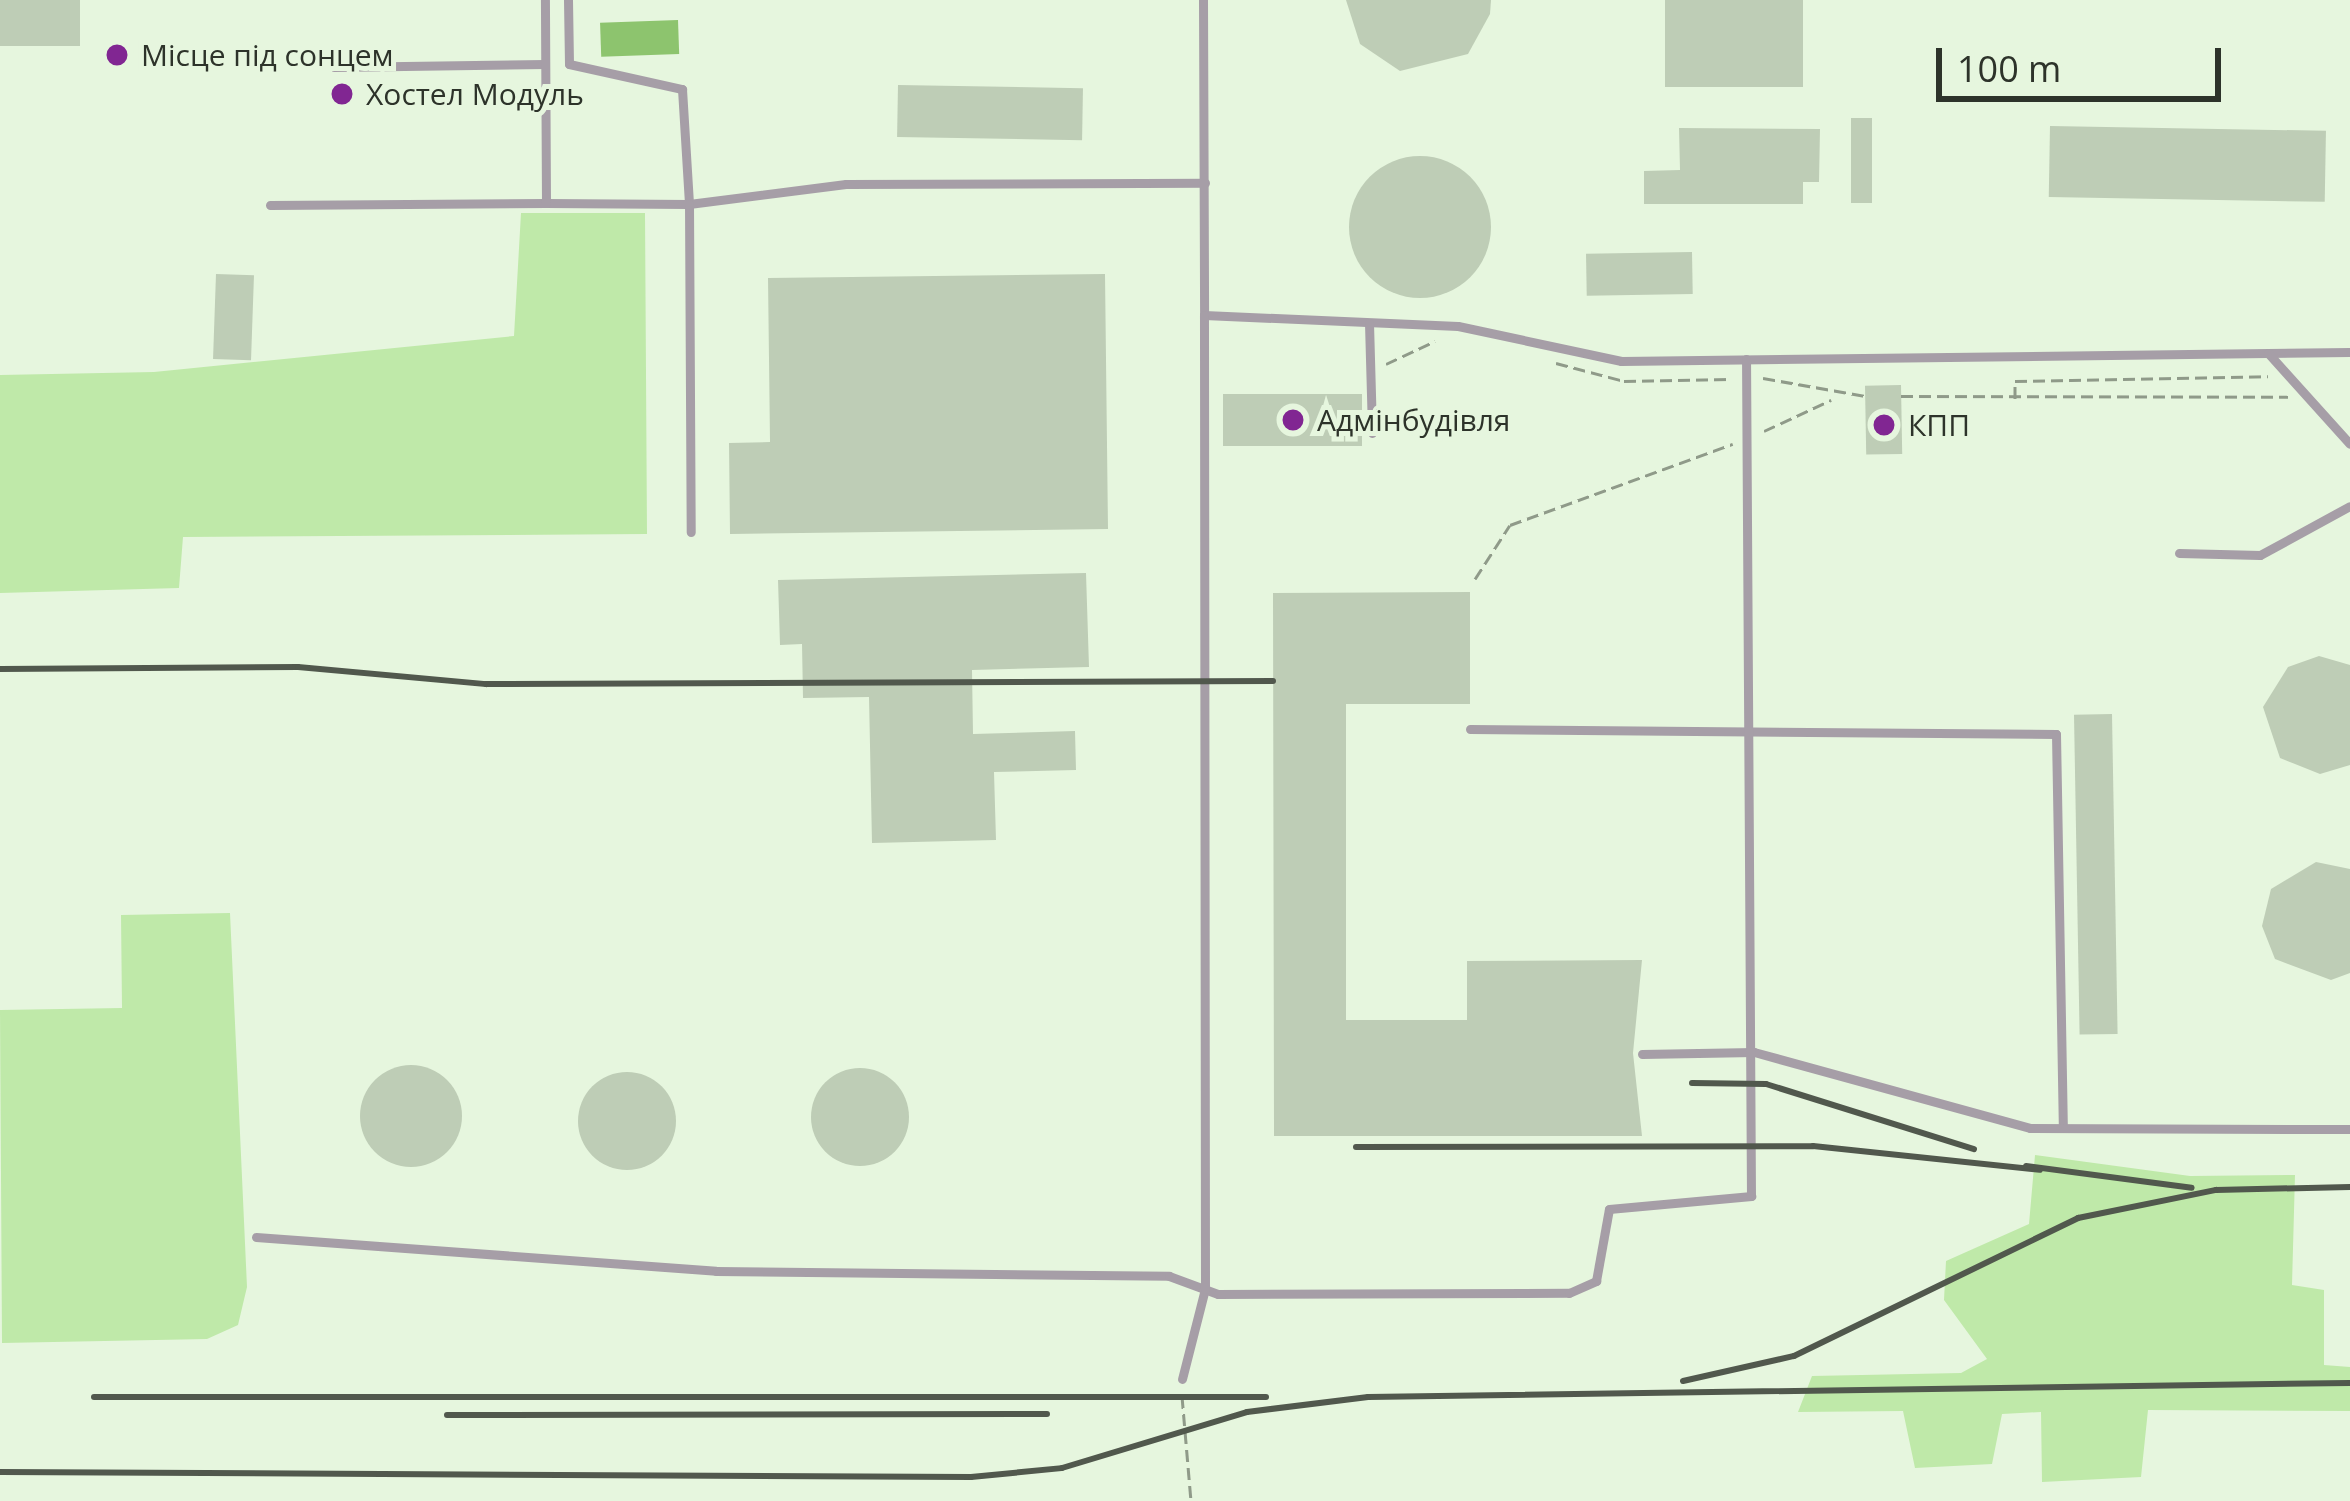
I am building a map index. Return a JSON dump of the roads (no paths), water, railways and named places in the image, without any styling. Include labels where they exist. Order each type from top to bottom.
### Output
[{"type":"lane","points":[[545,0],[546,203]]},
{"type":"lane","points":[[568,0],[569,64],[682,88],[689,204],[691,532]]},
{"type":"lane","points":[[1182,1378],[1205,1289],[1203,0]]},
{"type":"lane","points":[[334,67],[545,64]]},
{"type":"lane","points":[[270,205],[689,204],[846,184],[1205,183]]},
{"type":"lane","points":[[1204,315],[1457,326],[1621,361],[2350,352]]},
{"type":"lane","points":[[1369,323],[1372,433]]},
{"type":"lane","points":[[2268,353],[2350,444]]},
{"type":"lane","points":[[256,1237],[716,1270],[1169,1276],[1205,1289],[1588,1290],[1609,1209],[1751,1196],[1754,1052],[1746,359]]},
{"type":"lane","points":[[2179,553],[2260,556],[2350,506]]},
{"type":"lane","points":[[1470,729],[2056,734],[2063,1127]]},
{"type":"lane","points":[[1642,1054],[1754,1052],[2002,1124],[2350,1129]]},
{"type":"railway","points":[[0,669],[298,667],[486,684],[1273,681]]},
{"type":"railway","points":[[1692,1083],[1766,1084],[1974,1149]]},
{"type":"railway","points":[[1356,1147],[1813,1146],[2040,1170]]},
{"type":"railway","points":[[2026,1166],[2192,1188]]},
{"type":"railway","points":[[1683,1381],[1794,1356],[2078,1218],[2216,1190],[2350,1187]]},
{"type":"railway","points":[[0,1472],[971,1477],[1062,1468],[1247,1412],[1368,1397],[2350,1383]]},
{"type":"railway","points":[[94,1397],[1266,1397]]},
{"type":"railway","points":[[447,1415],[1047,1414]]},
{"type":"place","name":"Місце під сонцем","points":[[117,55]]},
{"type":"place","name":"Хостел Модуль","points":[[342,94]]},
{"type":"place","name":"Адмінбудівля","points":[[1293,420]]},
{"type":"place","name":"КПП","points":[[1884,425]]}]
